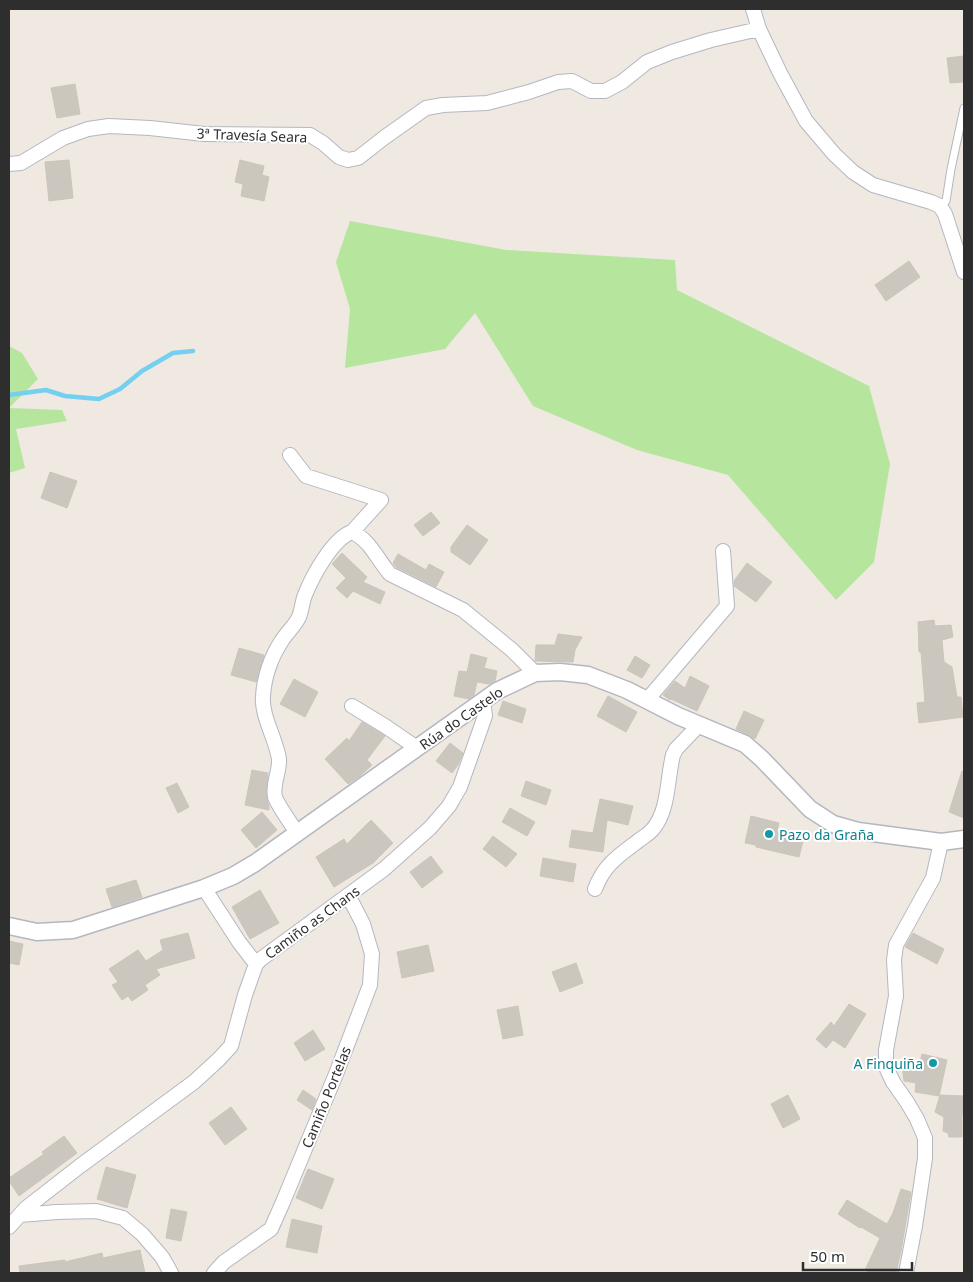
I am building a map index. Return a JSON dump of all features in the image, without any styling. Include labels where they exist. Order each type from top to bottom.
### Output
[{"type":"street","points":[[753,9],[759,29],[806,121],[852,172],[873,185],[940,206],[945,214],[964,272]]},
{"type":"street","name":"3ª Travesía Seara","points":[[9,164],[21,163],[62,138],[88,129],[110,126],[204,134],[310,135],[339,157],[348,160],[358,158],[426,108],[443,105],[487,103],[558,82],[572,82],[591,91],[605,91],[622,82],[648,62],[672,52],[711,40],[759,29]]},
{"type":"street","points":[[290,455],[306,476],[381,500],[352,532],[346,534],[325,557],[305,595],[299,617],[281,642],[270,662],[262,697],[263,707],[278,758],[279,770],[275,797],[297,833]]},
{"type":"street","points":[[352,532],[357,534],[371,547],[390,574],[463,610],[512,650],[535,673]]},
{"type":"street","points":[[647,700],[726,606],[722,551]]},
{"type":"street","name":"Rúa do Castelo","points":[[9,926],[37,932],[73,930],[204,888],[234,876],[497,691],[535,673],[560,672],[588,675],[628,690],[678,716],[745,744],[810,809],[833,824],[858,831],[942,842],[964,839]]},
{"type":"street","name":"Camiño as Chans","points":[[9,1226],[26,1208],[194,1082],[219,1060],[231,1046],[256,964],[384,869],[430,828],[450,806],[460,787],[485,716],[483,701]]},
{"type":"street","points":[[352,706],[417,748]]},
{"type":"street","points":[[595,889],[599,878],[609,864],[652,830],[659,820],[673,755],[676,749],[700,725]]},
{"type":"street","points":[[906,1273],[925,1158],[925,1138],[912,1110],[892,1082],[886,1067],[886,1050],[896,996],[894,960],[896,944],[933,878],[942,842]]},
{"type":"street","points":[[204,888],[239,942],[256,964]]},
{"type":"street","name":"Camiño Portelas","points":[[214,1273],[224,1262],[271,1229],[284,1202],[336,1074],[370,985],[372,954],[363,924],[348,896]]},
{"type":"street","points":[[20,1215],[96,1211],[124,1218],[142,1234],[162,1257],[171,1273]]},
{"type":"lane","points":[[940,206],[946,201],[964,108]]},
{"type":"green space","points":[[350,221],[506,250],[675,260],[677,290],[869,386],[890,464],[874,562],[836,600],[728,475],[637,450],[533,406],[475,313],[445,349],[345,368],[350,309],[336,262]]},
{"type":"green space","points":[[9,346],[22,353],[38,379],[9,408]]},
{"type":"green space","points":[[9,408],[62,410],[67,421],[16,429],[25,468],[9,473]]},
{"type":"building","points":[[964,56],[964,82],[950,83],[947,58]]},
{"type":"building","points":[[75,84],[80,114],[57,118],[51,88]]},
{"type":"building","points":[[69,160],[73,198],[49,201],[45,162]]},
{"type":"building","points":[[240,160],[264,166],[262,175],[269,177],[264,201],[241,196],[243,184],[235,182]]},
{"type":"building","points":[[909,261],[920,277],[886,301],[875,285]]},
{"type":"building","points":[[50,472],[77,481],[67,508],[41,498]]},
{"type":"building","points":[[431,512],[440,523],[423,536],[414,525]]},
{"type":"building","points":[[467,525],[488,540],[470,565],[451,552],[451,547]]},
{"type":"building","points":[[342,553],[367,577],[363,582],[385,592],[380,604],[353,591],[347,598],[336,588],[346,578],[332,564]]},
{"type":"building","points":[[398,554],[426,570],[429,564],[444,572],[436,587],[396,567],[393,563]]},
{"type":"building","points":[[747,563],[772,582],[756,602],[734,586],[734,581]]},
{"type":"building","points":[[934,620],[935,626],[951,625],[953,637],[942,640],[944,662],[952,667],[957,697],[961,697],[963,717],[919,723],[917,703],[925,702],[921,652],[919,652],[918,622]]},
{"type":"building","points":[[558,634],[582,637],[575,650],[573,662],[535,661],[536,645],[555,645]]},
{"type":"building","points":[[239,648],[264,655],[256,682],[231,675]]},
{"type":"building","points":[[471,654],[487,658],[484,668],[497,671],[495,681],[489,684],[477,682],[474,695],[469,699],[454,696],[459,671],[467,672]]},
{"type":"building","points":[[635,656],[650,665],[642,678],[627,670]]},
{"type":"building","points":[[690,676],[709,686],[697,711],[670,700],[663,695],[675,681],[685,688]]},
{"type":"building","points":[[294,679],[318,692],[305,717],[280,704]]},
{"type":"building","points":[[608,696],[637,712],[626,732],[597,716]]},
{"type":"building","points":[[503,701],[526,709],[522,723],[498,715]]},
{"type":"building","points":[[744,711],[764,720],[755,739],[736,729]]},
{"type":"building","points":[[362,722],[385,736],[367,760],[372,765],[348,784],[325,759],[347,738],[349,741]]},
{"type":"building","points":[[450,743],[463,753],[452,773],[436,761]]},
{"type":"building","points":[[252,770],[268,773],[266,792],[269,810],[245,805]]},
{"type":"building","points":[[962,771],[964,772],[964,818],[949,812]]},
{"type":"building","points":[[526,781],[551,790],[546,805],[521,796]]},
{"type":"building","points":[[177,783],[189,807],[178,813],[166,788]]},
{"type":"building","points":[[600,799],[633,806],[628,825],[607,820],[603,852],[569,847],[572,830],[593,833]]},
{"type":"building","points":[[510,808],[535,822],[527,836],[502,822]]},
{"type":"building","points":[[262,812],[277,830],[256,848],[241,830]]},
{"type":"building","name":"Pazo da Graña","points":[[751,816],[779,823],[777,831],[804,837],[799,857],[745,843]]},
{"type":"building","points":[[371,820],[393,843],[373,863],[334,887],[316,857],[344,839],[347,844]]},
{"type":"building","points":[[493,836],[517,854],[506,867],[483,849]]},
{"type":"building","points":[[431,856],[443,872],[422,888],[410,872]]},
{"type":"building","points":[[543,858],[576,864],[573,882],[540,876]]},
{"type":"building","points":[[136,880],[142,897],[112,907],[106,889]]},
{"type":"building","points":[[260,890],[279,923],[250,939],[232,907]]},
{"type":"building","points":[[188,933],[195,958],[156,969],[160,975],[145,985],[148,990],[132,1001],[128,996],[122,1000],[112,985],[118,982],[109,969],[138,950],[146,961],[163,950],[160,940]]},
{"type":"building","points":[[913,933],[944,949],[937,964],[905,947]]},
{"type":"building","points":[[9,941],[23,944],[19,965],[9,963]]},
{"type":"building","points":[[428,945],[434,971],[402,978],[397,952]]},
{"type":"building","points":[[576,963],[583,983],[560,992],[552,972]]},
{"type":"building","points":[[849,1004],[866,1014],[845,1048],[833,1040],[826,1048],[816,1039],[831,1022],[834,1026]]},
{"type":"building","points":[[518,1006],[523,1035],[503,1039],[497,1010]]},
{"type":"building","points":[[313,1030],[325,1049],[305,1061],[294,1043]]},
{"type":"building","points":[[922,1054],[947,1060],[939,1096],[915,1092],[916,1083],[904,1081],[902,1065],[919,1066]]},
{"type":"building","points":[[303,1090],[316,1099],[312,1110],[297,1100]]},
{"type":"building","points":[[788,1095],[800,1119],[783,1128],[771,1104]]},
{"type":"building","points":[[940,1095],[964,1096],[962,1137],[949,1137],[948,1133],[943,1131],[944,1117],[935,1112]]},
{"type":"building","points":[[231,1107],[247,1129],[225,1145],[209,1123]]},
{"type":"building","points":[[64,1136],[77,1153],[19,1196],[9,1178],[44,1154],[42,1152]]},
{"type":"building","points":[[106,1167],[136,1175],[127,1208],[97,1199]]},
{"type":"building","points":[[308,1169],[334,1179],[322,1209],[296,1198]]},
{"type":"building","points":[[901,1189],[911,1192],[896,1273],[871,1273],[865,1270],[880,1238],[838,1214],[847,1200],[887,1224]]},
{"type":"building","points":[[171,1209],[187,1212],[181,1241],[166,1238]]},
{"type":"building","points":[[292,1219],[322,1226],[317,1253],[286,1247]]},
{"type":"building","points":[[140,1250],[145,1273],[20,1273],[19,1266],[65,1260],[65,1262],[102,1253],[103,1258]]},
{"type":"waterway","points":[[9,395],[46,390],[65,396],[99,399],[120,389],[142,371],[173,353],[193,351]]},
{"type":"place","name":"Pazo da Graña","points":[[769,834]]},
{"type":"place","name":"A Finquiña","points":[[933,1063]]}]
